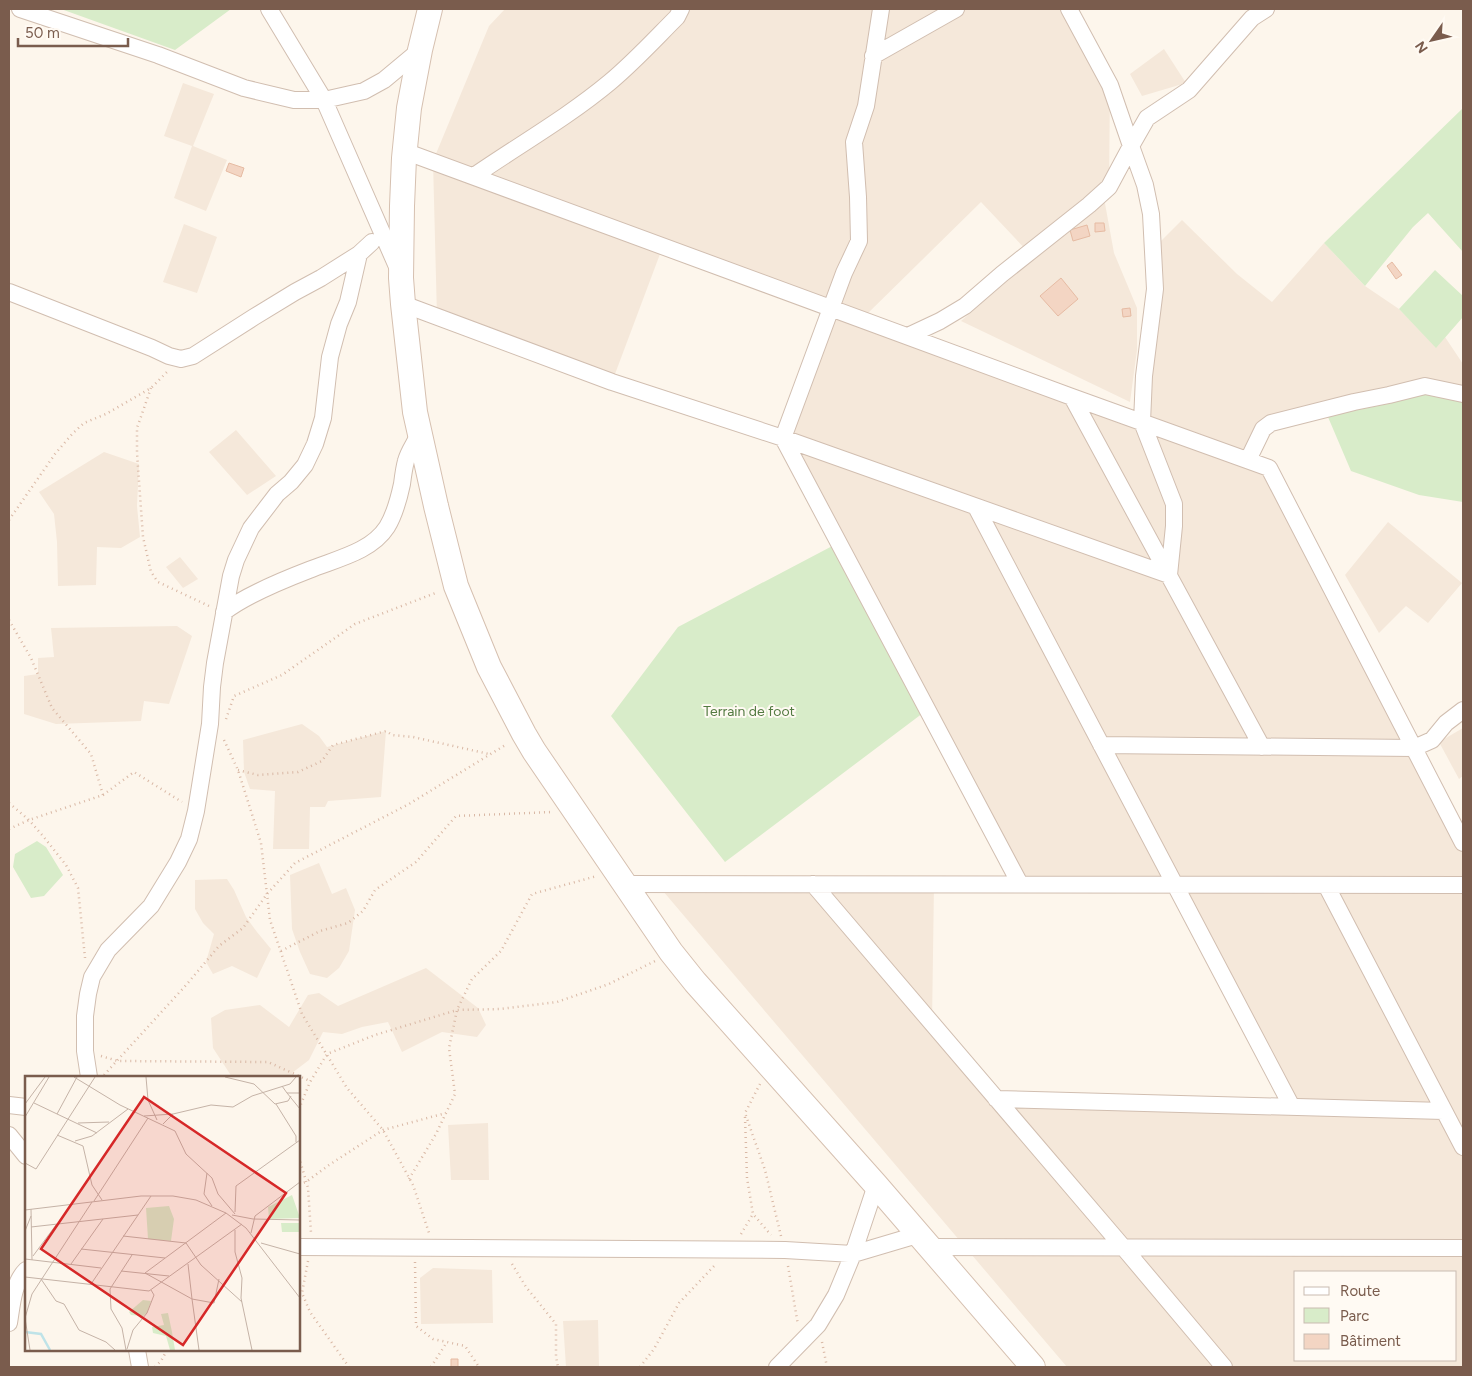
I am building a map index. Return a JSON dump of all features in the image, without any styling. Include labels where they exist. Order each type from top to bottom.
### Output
[{"type":"main road","points":[[430,9],[409,108],[404,151],[402,206],[403,304],[410,375],[419,434],[450,565],[456,586],[489,667],[524,734],[574,811],[695,982],[876,1185],[1033,1367]]},
{"type":"street","points":[[20,9],[158,55],[244,88],[294,100],[324,100],[364,91],[384,80],[420,50]]},
{"type":"street","points":[[269,9],[324,100],[402,278]]},
{"type":"street","points":[[474,176],[565,116],[610,82],[677,17],[681,9]]},
{"type":"street","points":[[881,9],[866,106],[854,142],[858,197],[858,241],[844,273],[783,438],[1020,884]]},
{"type":"street","points":[[873,56],[956,9]]},
{"type":"street","points":[[1069,9],[1110,85],[1145,184],[1151,214],[1155,289],[1144,376],[1142,422],[1174,504],[1174,526],[1169,575]]},
{"type":"street","points":[[908,336],[940,321],[965,306],[1109,187],[1147,118],[1189,90],[1252,18],[1266,9]]},
{"type":"street","points":[[404,151],[1269,468],[1463,843]]},
{"type":"street","points":[[9,292],[169,356],[181,359],[193,356],[295,292],[321,278],[359,254],[372,242]]},
{"type":"street","points":[[89,1076],[85,1051],[85,1016],[92,977],[108,950],[151,906],[189,839],[216,729],[212,687],[233,568],[251,528],[277,494],[291,482],[305,465],[315,444],[323,418],[330,357],[339,324],[348,302],[359,254]]},
{"type":"street","points":[[403,304],[612,382],[783,438],[1169,575]]},
{"type":"street","points":[[1248,460],[1263,429],[1271,423],[1425,386],[1463,394]]},
{"type":"street","points":[[1072,397],[1262,747]]},
{"type":"street","points":[[224,612],[236,603],[288,579],[360,551],[379,537],[392,519],[398,502],[405,463],[419,434]]},
{"type":"street","points":[[976,507],[1292,1107]]},
{"type":"street","points":[[1101,745],[1414,748],[1432,740],[1446,723],[1463,710]]},
{"type":"street","points":[[620,878],[813,884],[1463,885]]},
{"type":"street","points":[[813,884],[1224,1367]]},
{"type":"street","points":[[1326,885],[1463,1147]]},
{"type":"street","points":[[996,1099],[1444,1112]]},
{"type":"street","points":[[9,1105],[25,1107]]},
{"type":"street","points":[[9,1135],[25,1155]]},
{"type":"street","points":[[777,1367],[818,1325],[836,1294],[854,1254],[876,1185]]},
{"type":"street","points":[[305,1247],[785,1250],[854,1254],[923,1241],[1123,1247],[1463,1248]]},
{"type":"street","points":[[9,1323],[20,1276],[25,1271]]},
{"type":"street","points":[[137,1351],[140,1367]]},
{"type":"path","points":[[9,520],[55,454],[73,433],[84,423],[106,414],[151,388],[181,359]]},
{"type":"path","points":[[151,388],[137,428],[143,537],[150,572],[158,582],[224,612]]},
{"type":"path","points":[[434,1248],[409,1179],[383,1130],[347,1088],[302,1014],[270,920],[261,843],[238,770],[216,729],[234,696],[282,675],[355,624],[418,598],[456,586]]},
{"type":"path","points":[[9,620],[31,658],[52,708],[91,754],[103,795]]},
{"type":"path","points":[[238,770],[258,775],[298,772],[322,761],[333,745],[386,731],[392,735],[413,737],[490,755]]},
{"type":"path","points":[[103,1076],[219,946],[243,928],[267,894],[295,863],[409,804],[524,734]]},
{"type":"path","points":[[9,829],[29,820],[103,795],[134,772],[196,811]]},
{"type":"path","points":[[9,803],[29,820],[66,865],[78,888],[85,965]]},
{"type":"path","points":[[281,951],[320,931],[348,924],[363,911],[375,890],[416,862],[456,816],[574,811]]},
{"type":"path","points":[[409,1179],[455,1094],[449,1048],[457,1010],[472,980],[501,951],[532,894],[620,878]]},
{"type":"path","points":[[300,1106],[310,1081],[326,1054],[375,1035],[457,1010],[500,1009],[557,1002],[609,984],[672,952]]},
{"type":"path","points":[[85,1051],[118,1060],[268,1062],[299,1076]]},
{"type":"path","points":[[769,1067],[745,1113],[747,1178],[753,1214],[785,1250]]},
{"type":"path","points":[[300,1076],[310,1081]]},
{"type":"path","points":[[300,1184],[306,1182],[329,1164],[383,1130],[446,1113]]},
{"type":"path","points":[[745,1113],[765,1170],[785,1250],[798,1326],[797,1347]]},
{"type":"path","points":[[300,1161],[308,1188],[302,1293],[310,1312],[349,1367]]},
{"type":"path","points":[[640,1367],[654,1349],[679,1304],[731,1250],[753,1214]]},
{"type":"path","points":[[415,1248],[416,1326],[433,1338],[465,1346],[480,1367]]},
{"type":"path","points":[[503,1248],[526,1288],[556,1324],[556,1357],[558,1367]]},
{"type":"path","points":[[818,1325],[827,1367]]},
{"type":"path","points":[[431,1367],[447,1342]]},
{"type":"path","points":[[155,1367],[166,1351]]},
{"type":"shaded area","points":[[505,9],[1069,9],[1110,85],[1109,187],[1029,253],[981,202],[862,319],[1142,422],[1153,249],[1182,220],[1237,274],[1272,302],[1324,243],[1365,286],[1399,309],[1436,347],[1445,337],[1463,364],[1463,394],[1271,423],[1248,460],[1269,468],[1463,843],[1463,1367],[1067,1367],[657,884],[934,884],[932,1024],[996,1099],[1292,1107],[1175,885],[1020,884],[783,438],[831,308],[663,246],[612,382],[437,317],[433,161],[489,26]]},
{"type":"shaded area","points":[[1164,49],[1186,83],[1142,96],[1130,74]]},
{"type":"shaded area","points":[[183,83],[214,94],[193,146],[227,160],[206,211],[174,198],[192,146],[164,136]]},
{"type":"shaded area","points":[[1104,198],[1114,253],[1137,308],[1137,350],[1130,402],[961,321]]},
{"type":"shaded area","points":[[184,224],[217,237],[197,293],[163,282]]},
{"type":"shaded area","points":[[236,430],[276,476],[247,495],[209,452]]},
{"type":"shaded area","points":[[104,452],[139,464],[137,506],[140,537],[121,548],[97,547],[96,585],[58,586],[54,514],[39,492]]},
{"type":"shaded area","points":[[1388,522],[1462,583],[1428,623],[1406,606],[1379,633],[1345,575]]},
{"type":"shaded area","points":[[180,557],[198,579],[183,588],[166,567]]},
{"type":"shaded area","points":[[177,626],[192,636],[169,704],[144,701],[141,721],[56,724],[24,714],[24,676],[38,674],[38,658],[54,657],[51,628]]},
{"type":"shaded area","points":[[302,724],[319,736],[327,747],[386,731],[381,797],[328,801],[325,807],[310,807],[309,849],[273,849],[275,791],[250,789],[244,772],[243,740]]},
{"type":"shaded area","points":[[1463,728],[1463,776],[1459,779],[1439,742]]},
{"type":"shaded area","points":[[319,863],[332,894],[346,888],[355,910],[349,951],[339,968],[327,978],[310,974],[292,929],[290,875]]},
{"type":"shaded area","points":[[227,879],[246,917],[271,949],[257,978],[232,966],[213,974],[206,962],[214,934],[203,923],[195,909],[195,880]]},
{"type":"shaded area","points":[[426,968],[478,1008],[486,1025],[477,1037],[442,1032],[402,1052],[388,1022],[362,1027],[342,1034],[323,1032],[309,1060],[292,1073],[293,1076],[231,1076],[213,1048],[211,1018],[225,1010],[260,1005],[289,1027],[308,995],[319,993],[338,1006]]},
{"type":"shaded area","points":[[488,1123],[489,1180],[451,1180],[448,1125]]},
{"type":"shaded area","points":[[433,1268],[492,1270],[493,1323],[421,1324],[420,1278]]},
{"type":"shaded area","points":[[598,1320],[599,1367],[566,1367],[563,1321]]},
{"type":"green space","points":[[61,9],[231,9],[175,50]]},
{"type":"green space","points":[[1463,108],[1463,252],[1428,213],[1413,227],[1365,286],[1324,243]]},
{"type":"green space","points":[[1435,270],[1463,296],[1463,317],[1436,348],[1399,309]]},
{"type":"green space","points":[[1425,386],[1463,399],[1463,502],[1419,495],[1351,471],[1325,410]]},
{"type":"green space","name":"Terrain de foot","points":[[838,543],[927,710],[725,862],[611,716],[678,627]]},
{"type":"green space","points":[[37,841],[46,847],[63,875],[44,896],[31,898],[13,867],[15,854]]},
{"type":"building","points":[[229,163],[244,168],[241,177],[226,171]]},
{"type":"building","points":[[1095,223],[1104,223],[1105,231],[1095,232]]},
{"type":"building","points":[[1087,225],[1090,236],[1073,241],[1070,230]]},
{"type":"building","points":[[1392,262],[1402,275],[1396,279],[1387,266]]},
{"type":"building","points":[[1061,278],[1078,299],[1058,316],[1040,296]]},
{"type":"building","points":[[1130,308],[1131,316],[1123,317],[1122,309]]},
{"type":"building","points":[[451,1359],[458,1359],[458,1367],[451,1367]]}]
